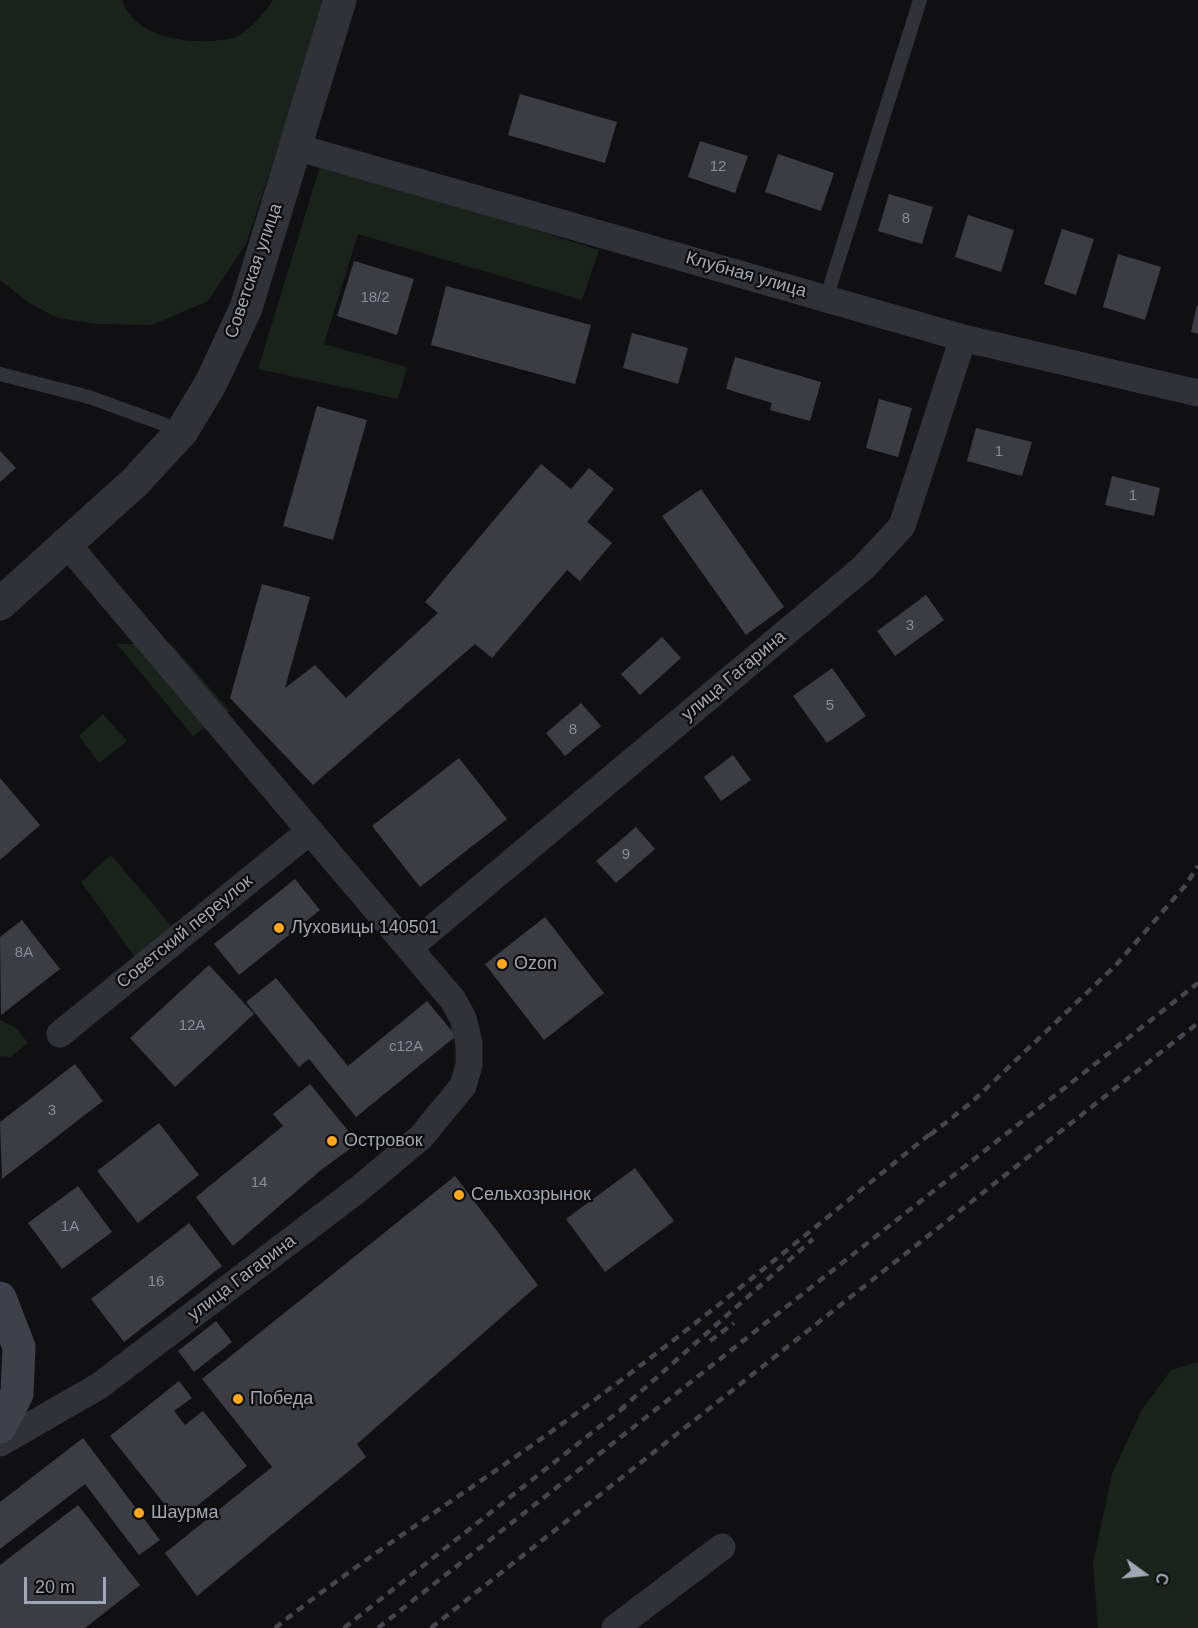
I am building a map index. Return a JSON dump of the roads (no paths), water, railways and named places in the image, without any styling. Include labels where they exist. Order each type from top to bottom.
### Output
[{"type":"main road","points":[[0,1298],[19,1347],[17,1394],[0,1427]]},
{"type":"street","name":"Советская улица","points":[[0,604],[135,482],[182,431],[211,383],[246,309],[340,0]]},
{"type":"street","name":"Клубная улица","points":[[296,147],[963,338],[1198,393]]},
{"type":"street","name":"улица Гагарина","points":[[0,1443],[99,1386],[360,1188],[420,1137],[463,1086],[469,1054],[463,1018],[453,1000],[409,948],[863,568],[902,526],[963,338]]},
{"type":"street","points":[[67,544],[409,948]]},
{"type":"street","name":"Советский переулок","points":[[60,1034],[310,831]]},
{"type":"street","points":[[615,1628],[722,1547]]},
{"type":"lane","points":[[826,298],[920,0]]},
{"type":"lane","points":[[0,374],[88,397],[182,431]]},
{"type":"railway","points":[[930,1135],[972,1102],[1116,965],[1185,886],[1198,866]]},
{"type":"railway","points":[[378,1628],[1198,983]]},
{"type":"railway","points":[[431,1628],[1198,1023]]},
{"type":"railway","points":[[275,1628],[353,1569],[554,1430],[637,1368],[935,1130]]},
{"type":"railway","points":[[620,1410],[813,1239]]},
{"type":"railway","points":[[710,1341],[734,1323]]},
{"type":"railway","points":[[344,1628],[627,1405]]},
{"type":"place","name":"Луховицы 140501","points":[[279,928]]},
{"type":"place","name":"Ozon","points":[[502,964]]},
{"type":"place","name":"Островок","points":[[332,1141]]},
{"type":"place","name":"Сельхозрынок","points":[[459,1195]]},
{"type":"place","name":"Победа","points":[[238,1399]]},
{"type":"place","name":"Шаурма","points":[[139,1513]]}]
